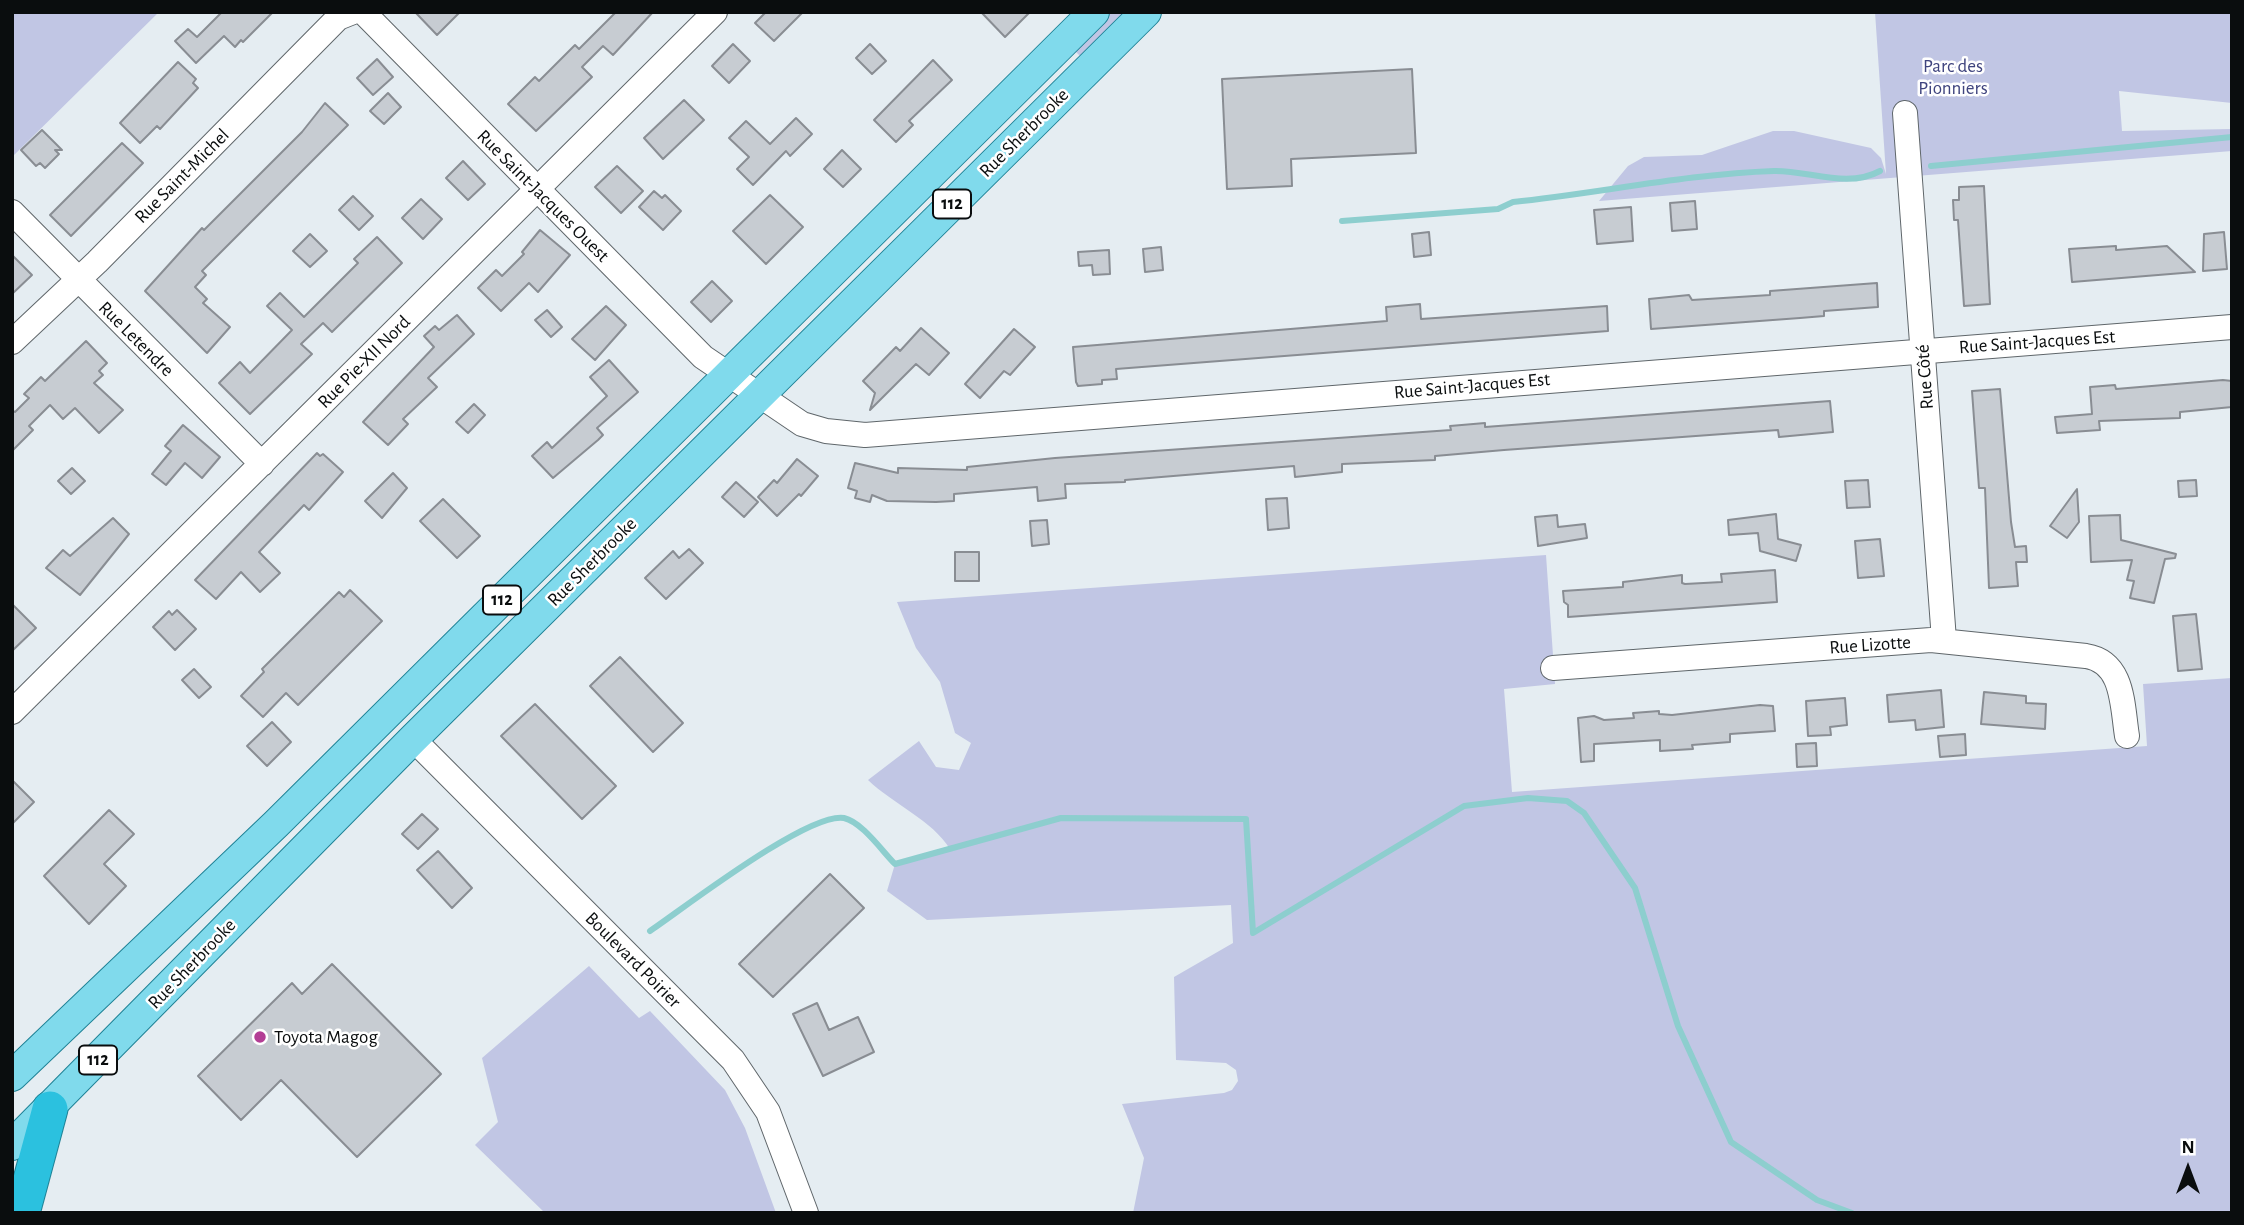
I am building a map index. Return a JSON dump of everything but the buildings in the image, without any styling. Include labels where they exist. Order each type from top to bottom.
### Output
[{"type":"highway","points":[[22,1213],[50,1109]]},
{"type":"main road","name":"Rue Sherbrooke","points":[[12,1076],[276,824],[1094,12]]},
{"type":"main road","name":"Rue Sherbrooke","points":[[12,1145],[413,739],[1146,12]]},
{"type":"street","name":"Rue Saint-Michel","points":[[12,342],[338,18],[353,12]]},
{"type":"street","name":"Rue Saint-Jacques Ouest","points":[[363,12],[703,357],[727,375]]},
{"type":"street","name":"Rue Pie-XII Nord","points":[[12,712],[715,12]]},
{"type":"street","name":"Rue Côté","points":[[1905,113],[1944,640]]},
{"type":"street","name":"Rue Letendre","points":[[12,212],[262,464]]},
{"type":"street","name":"Rue Saint-Jacques Est","points":[[727,375],[808,427],[865,435],[2232,327]]},
{"type":"street","name":"Rue Lizotte","points":[[1553,668],[1944,640],[2101,658],[2116,675],[2127,736]]},
{"type":"street","name":"Boulevard Poirier","points":[[413,739],[733,1060],[768,1112],[806,1213]]},
{"type":"green space","points":[[12,12],[159,12],[12,157]]},
{"type":"green space","points":[[1111,12],[1128,12],[1082,58],[1074,50]]},
{"type":"green space","name":"Parc des Pionniers","points":[[1875,12],[2232,12],[2232,103],[2119,91],[2122,131],[2232,129],[2232,151],[1599,201],[1628,166],[1644,157],[1702,155],[1773,131],[1794,131],[1871,148],[1881,158],[1886,174]]},
{"type":"green space","points":[[1546,555],[1555,684],[1504,689],[1512,792],[2147,746],[2143,684],[2232,678],[2232,1213],[1133,1213],[1144,1158],[1122,1104],[1224,1093],[1232,1090],[1238,1081],[1236,1070],[1226,1063],[1176,1060],[1174,977],[1233,943],[1231,905],[927,920],[887,891],[895,864],[950,849],[933,829],[868,780],[919,741],[936,767],[959,770],[971,743],[955,733],[940,682],[916,648],[897,602]]},
{"type":"green space","points":[[589,966],[639,1018],[650,1011],[725,1090],[745,1128],[776,1213],[545,1213],[475,1145],[498,1122],[482,1058]]},
{"type":"waterway","points":[[1931,166],[2232,137]]},
{"type":"waterway","points":[[1342,221],[1498,209],[1513,202],[1708,176],[1787,171],[1841,179],[1867,176],[1880,171]]},
{"type":"waterway","points":[[650,931],[776,845],[827,820],[844,818],[858,825],[895,864],[1061,818],[1246,819],[1253,933],[1464,806],[1528,798],[1567,801],[1584,813],[1635,888],[1678,1026],[1731,1142],[1817,1200],[1852,1213]]},
{"type":"place","name":"Toyota Magog","points":[[260,1037]]}]
